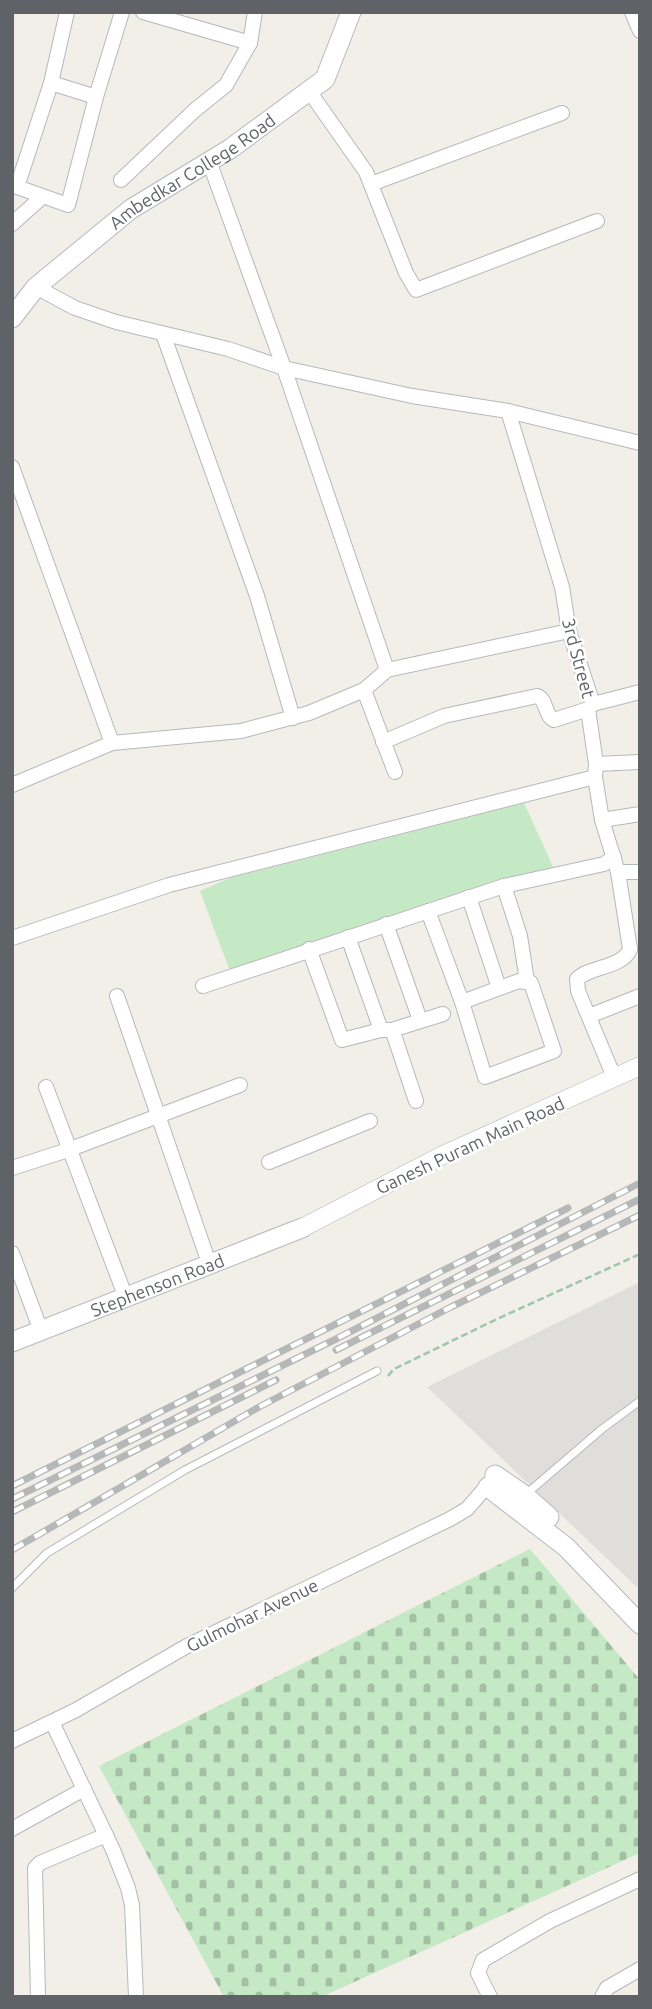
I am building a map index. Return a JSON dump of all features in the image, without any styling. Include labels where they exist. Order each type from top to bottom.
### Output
[{"type":"main road","name":"Ambedkar College Road","points":[[12,318],[36,287],[131,209],[209,161],[325,79],[351,12]]},
{"type":"main road","name":"Stephenson Road","points":[[12,1342],[302,1228]]},
{"type":"main road","points":[[492,1481],[524,1495],[573,1537],[640,1604]]},
{"type":"main road","points":[[492,1481],[524,1513],[566,1547],[640,1624]]},
{"type":"street","points":[[67,12],[51,83],[17,187],[68,205],[96,97],[122,12]]},
{"type":"street","points":[[143,12],[250,43]]},
{"type":"street","points":[[121,180],[195,110],[226,85],[250,43],[255,12]]},
{"type":"street","points":[[632,12],[640,31]]},
{"type":"street","points":[[51,83],[96,97]]},
{"type":"street","points":[[309,91],[366,172],[406,274],[416,290],[597,220]]},
{"type":"street","points":[[371,184],[562,113]]},
{"type":"street","points":[[209,161],[284,368],[387,670]]},
{"type":"street","points":[[12,224],[42,197]]},
{"type":"street","points":[[36,287],[75,308],[116,322],[228,349],[284,368],[412,396],[508,411],[640,443]]},
{"type":"street","points":[[163,334],[257,596],[293,718]]},
{"type":"street","name":"3rd Street","points":[[508,411],[562,587],[569,631],[591,706],[595,770],[602,820],[618,872],[635,950]]},
{"type":"street","points":[[12,467],[112,744]]},
{"type":"street","points":[[12,785],[112,744],[241,731],[310,713],[364,690],[387,670],[569,631]]},
{"type":"street","points":[[364,690],[395,772]]},
{"type":"street","points":[[383,742],[444,716],[537,696],[540,696],[549,716],[554,720],[640,692]]},
{"type":"street","points":[[12,938],[169,885],[595,770],[640,762]]},
{"type":"street","points":[[602,820],[640,814]]},
{"type":"street","points":[[203,986],[504,886],[604,864],[614,857]]},
{"type":"street","points":[[618,872],[640,872]]},
{"type":"street","points":[[428,911],[463,1002],[485,1077],[554,1051],[533,988],[527,981],[520,936],[504,886]]},
{"type":"street","points":[[469,897],[499,988]]},
{"type":"street","points":[[386,924],[420,1020]]},
{"type":"street","points":[[348,937],[387,1030],[393,1034],[416,1101]]},
{"type":"street","points":[[309,949],[340,1038],[346,1040],[443,1014]]},
{"type":"street","points":[[614,1077],[578,991],[577,979],[583,974],[624,958],[635,950]]},
{"type":"street","points":[[463,1002],[519,981],[527,981]]},
{"type":"street","points":[[117,996],[210,1266]]},
{"type":"street","points":[[589,1016],[640,996]]},
{"type":"street","name":"Ganesh Puram Main Road","points":[[302,1228],[441,1156],[640,1066]]},
{"type":"street","points":[[12,1168],[68,1150],[240,1085]]},
{"type":"street","points":[[46,1087],[126,1298]]},
{"type":"street","points":[[269,1162],[370,1121]]},
{"type":"street","points":[[12,1253],[41,1331]]},
{"type":"street","name":"Gulmohar Avenue","points":[[12,1741],[52,1722],[187,1646],[450,1519],[467,1509],[492,1481]]},
{"type":"street","points":[[52,1722],[106,1835],[122,1872],[132,1905],[135,1997]]},
{"type":"street","points":[[12,1829],[84,1789]]},
{"type":"street","points":[[38,1997],[35,1868],[40,1863],[106,1835]]},
{"type":"street","points":[[489,1997],[478,1973],[483,1960],[550,1921],[640,1880]]},
{"type":"street","points":[[601,1997],[607,1988],[640,1969]]},
{"type":"lane","points":[[12,1588],[47,1553],[174,1477],[377,1371]]},
{"type":"lane","points":[[524,1495],[602,1429],[640,1401]]},
{"type":"path","points":[[383,1380],[394,1369],[497,1318],[640,1254]]},
{"type":"shaded area","points":[[640,1282],[640,1590],[427,1387]]},
{"type":"green space","points":[[524,803],[554,869],[230,971],[200,891],[230,878]]},
{"type":"green space","points":[[530,1549],[640,1680],[640,1853],[321,1997],[224,1997],[99,1766]]},
{"type":"railway","points":[[12,1499],[336,1339],[640,1183]]},
{"type":"railway","points":[[336,1350],[640,1199]]},
{"type":"railway","points":[[12,1486],[568,1208]]},
{"type":"railway","points":[[12,1550],[259,1407],[451,1307],[640,1215]]},
{"type":"railway","points":[[12,1512],[276,1380]]}]
